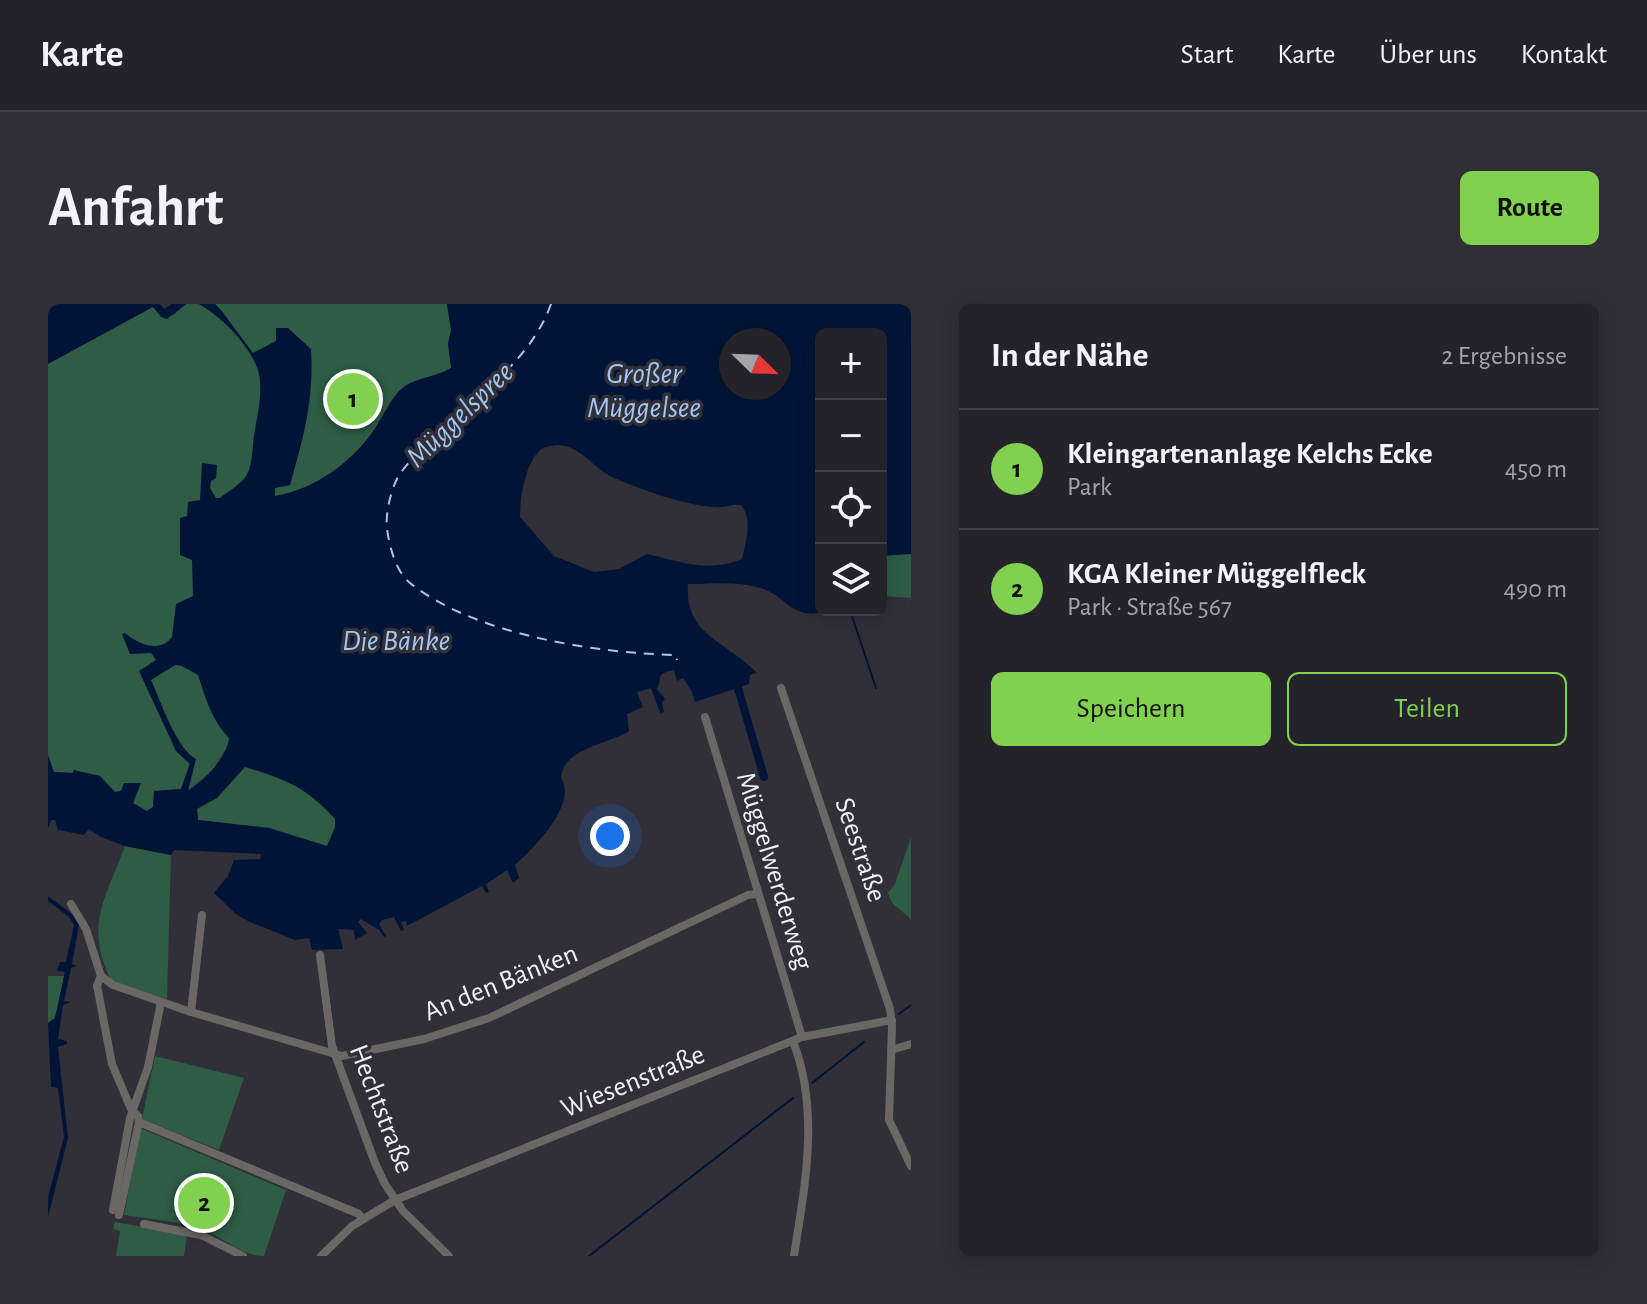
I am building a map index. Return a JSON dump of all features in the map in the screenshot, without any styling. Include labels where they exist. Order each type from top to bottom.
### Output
[{"type":"street","name":"Seestraße","points":[[781,688],[884,990],[892,1020],[889,1120],[911,1166]]},
{"type":"street","name":"Müggelwerderweg","points":[[705,717],[797,1039],[806,1084],[809,1128],[805,1186],[794,1256]]},
{"type":"street","name":"An den Bänken","points":[[101,976],[118,988],[342,1056],[424,1039],[489,1018],[757,894]]},
{"type":"street","points":[[71,904],[86,929],[101,976],[97,986],[112,1064],[139,1122],[359,1214],[362,1219]]},
{"type":"street","points":[[191,1012],[202,915]]},
{"type":"street","name":"Hechtstraße","points":[[320,955],[335,1055],[375,1163],[395,1200],[422,1232],[449,1256]]},
{"type":"street","points":[[139,1122],[116,1213],[132,1110],[148,1067],[161,1002]]},
{"type":"street","name":"Wiesenstraße","points":[[321,1256],[362,1219],[395,1200],[797,1039],[892,1020]]},
{"type":"street","points":[[891,1050],[911,1044]]},
{"type":"street","points":[[123,1090],[140,1090]]},
{"type":"street","points":[[144,1224],[201,1235],[243,1256]]},
{"type":"green space","points":[[185,304],[206,307],[234,331],[267,367],[256,451],[342,720],[342,854],[269,828],[198,820],[197,809],[229,744],[212,771],[187,791],[195,759],[176,735],[151,680],[176,751],[190,763],[181,789],[155,791],[153,807],[147,811],[133,804],[134,800],[121,791],[115,792],[74,773],[53,772],[48,755],[48,346],[154,306],[174,315]]},
{"type":"green space","points":[[215,304],[447,304],[452,367],[410,383],[401,390],[367,440],[332,472],[305,487],[275,496],[275,488],[290,485],[276,329],[276,341],[253,353]]},
{"type":"green space","points":[[911,554],[911,598],[887,596],[887,555]]},
{"type":"green space","points":[[911,837],[911,919],[892,903],[888,893],[895,884]]},
{"type":"green space","points":[[125,846],[171,855],[167,999],[112,982],[99,944],[100,913]]},
{"type":"green space","points":[[48,976],[64,976],[55,1018],[48,1023]]},
{"type":"green space","points":[[155,1056],[244,1078],[219,1150],[142,1119]]},
{"type":"green space","points":[[140,1128],[286,1190],[264,1256],[241,1250],[196,1228],[124,1215]]},
{"type":"green space","points":[[115,1222],[187,1235],[184,1256],[116,1256],[120,1231],[113,1229]]},
{"type":"water","points":[[48,304],[160,304],[164,309],[172,304],[186,304],[167,319],[153,307],[48,364]]},
{"type":"water","name":"Die Bänke","points":[[199,304],[215,304],[253,353],[276,341],[276,328],[288,328],[311,349],[309,402],[300,450],[290,485],[275,488],[275,496],[305,487],[332,472],[367,440],[401,390],[410,383],[451,368],[447,304],[911,304],[911,554],[887,556],[887,328],[815,328],[815,613],[798,611],[757,587],[722,583],[688,584],[693,615],[700,626],[757,673],[750,675],[749,684],[695,702],[683,678],[677,681],[674,670],[664,673],[657,689],[665,699],[662,703],[664,712],[660,713],[651,688],[637,692],[643,707],[627,714],[629,731],[588,748],[569,760],[561,778],[565,789],[559,812],[533,848],[515,865],[519,878],[513,883],[507,870],[486,884],[489,892],[486,893],[482,886],[407,926],[406,921],[401,922],[404,930],[401,931],[394,917],[382,920],[379,924],[384,937],[379,930],[361,919],[358,922],[367,933],[355,940],[354,930],[338,929],[343,949],[312,950],[309,938],[295,940],[250,922],[237,915],[214,893],[228,876],[234,860],[260,859],[261,854],[174,850],[171,855],[125,846],[89,829],[84,835],[58,830],[55,820],[51,820],[48,828],[48,755],[54,772],[73,773],[74,770],[100,776],[115,792],[121,791],[124,783],[141,783],[133,803],[147,811],[153,807],[154,791],[181,789],[190,764],[176,751],[139,671],[156,660],[151,653],[130,654],[122,634],[148,646],[161,645],[172,637],[176,604],[193,596],[192,560],[180,555],[180,518],[187,516],[188,502],[200,500],[202,463],[217,465],[216,478],[211,481],[210,488],[216,498],[242,482],[251,464],[260,397],[259,374],[250,354],[227,325]],"holes":[[[566,446],[605,473],[635,487],[691,504],[719,507],[741,505],[748,524],[742,559],[706,566],[647,554],[619,569],[594,572],[554,556],[520,517],[522,491],[530,465],[541,449]],[[175,665],[198,675],[213,716],[229,738],[214,768],[188,791],[196,759],[182,746],[151,680]],[[245,767],[284,780],[304,791],[324,808],[335,819],[327,846],[269,828],[198,820],[197,809],[217,798]]]},
{"type":"water","points":[[48,896],[76,917],[79,924],[72,964],[77,966],[71,968],[64,1001],[71,1002],[63,1005],[58,1039],[67,1041],[67,1044],[58,1047],[68,1138],[48,1217],[48,1197],[64,1137],[58,1088],[51,1087],[48,1023],[55,1018],[65,972],[57,971],[60,962],[66,962],[74,925],[69,917],[48,901]]},
{"type":"waterway","points":[[852,616],[876,688]]},
{"type":"waterway","points":[[738,688],[764,777]]},
{"type":"waterway","points":[[899,1014],[911,1005]]},
{"type":"waterway","points":[[812,1083],[864,1042]]},
{"type":"waterway","points":[[589,1256],[793,1098]]},
{"type":"ferry route","points":[[551,304],[540,329],[524,351],[398,476],[387,514],[389,543],[394,558],[410,583],[468,616],[537,638],[610,650],[676,655],[677,660]]},
{"type":"place","name":"Kleingartenanlage Kelchs Ecke","points":[[353,399]]},
{"type":"place","name":"KGA Kleiner Müggelfleck","points":[[204,1203]]},
{"type":"water label","name":"Großer Müggelsee","points":[[644,391]]},
{"type":"water label","name":"Müggelspree","points":[[460,415]]}]
